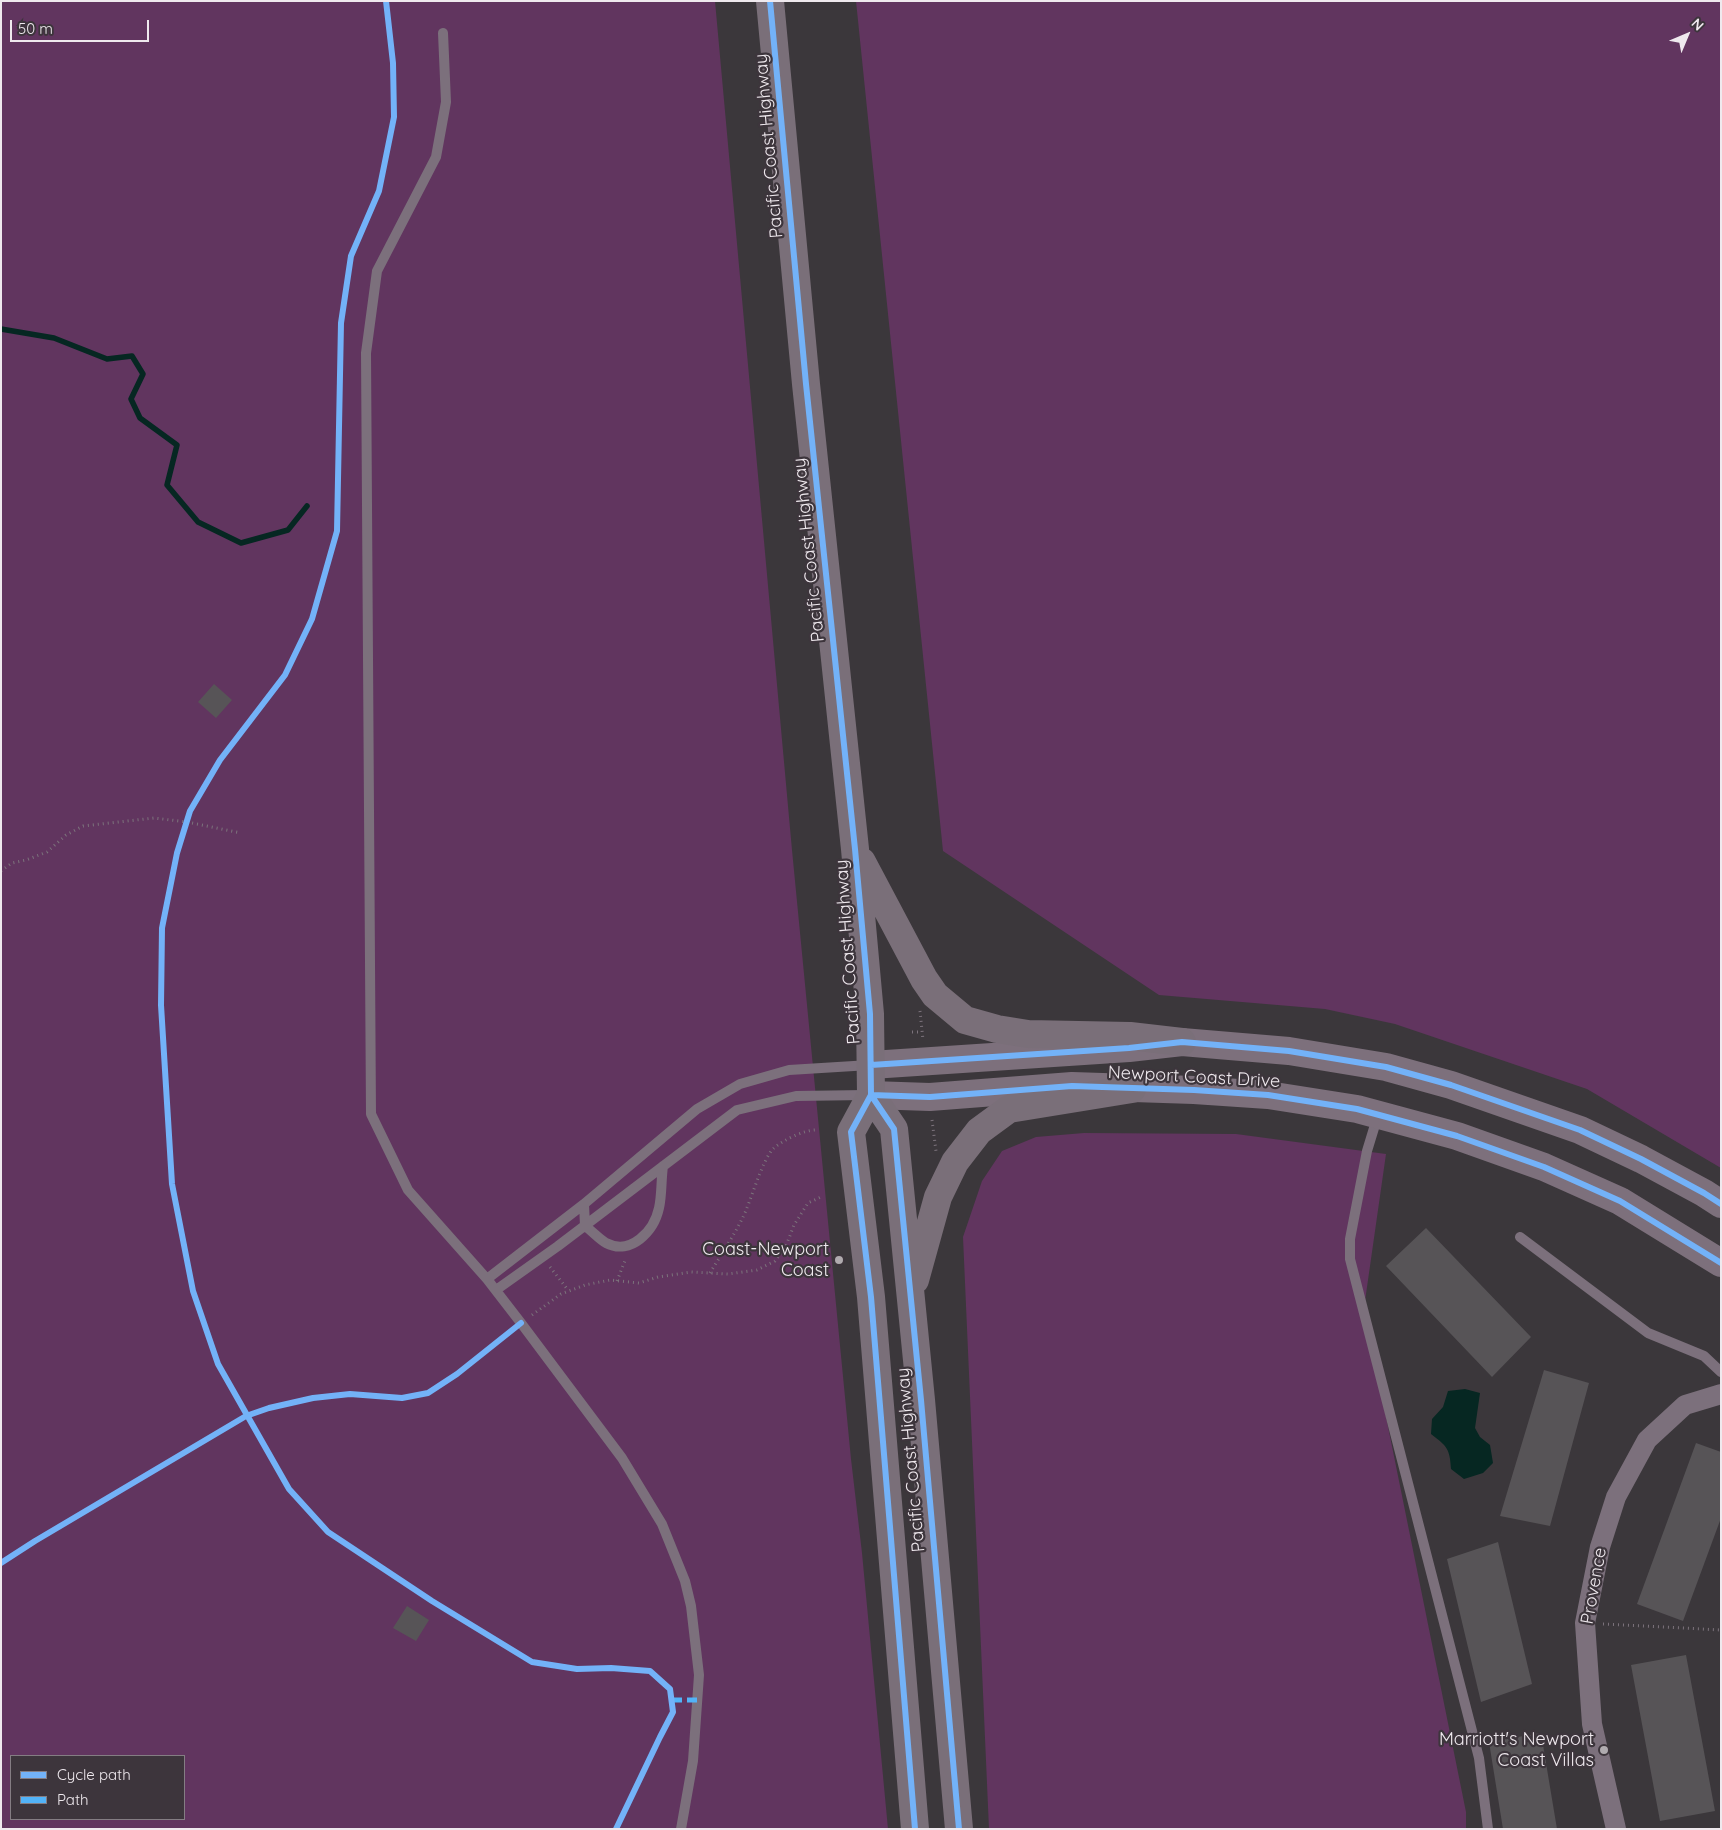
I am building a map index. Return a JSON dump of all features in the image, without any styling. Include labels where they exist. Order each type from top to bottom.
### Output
[{"type":"highway","name":"Pacific Coast Highway","points":[[770,1],[806,384],[855,849],[870,1014],[871,1095],[851,1132],[871,1297],[915,1829]]},
{"type":"highway","points":[[855,849],[924,979],[936,995],[965,1020],[997,1029],[1028,1034],[1130,1036],[1182,1042]]},
{"type":"highway","points":[[910,1298],[938,1197],[955,1162],[979,1131],[1009,1109],[1132,1088]]},
{"type":"highway","name":"Pacific Coast Highway","points":[[871,1095],[894,1129],[959,1829]]},
{"type":"main road","name":"Newport Coast Drive","points":[[871,1065],[1129,1048],[1182,1042],[1289,1051],[1386,1067],[1451,1085],[1580,1130],[1641,1159],[1721,1204]]},
{"type":"main road","name":"Newport Coast Drive","points":[[871,1095],[930,1096],[1072,1086],[1194,1090],[1268,1095],[1357,1109],[1457,1136],[1544,1167],[1620,1201],[1721,1263]]},
{"type":"street","name":"Provence","points":[[1616,1829],[1592,1724],[1585,1623],[1600,1547],[1616,1497],[1647,1440],[1685,1405],[1721,1394]]},
{"type":"lane","points":[[443,33],[446,102],[436,157],[377,271],[366,353],[371,1114],[408,1190],[487,1279],[522,1323],[622,1458],[662,1524],[686,1581],[699,1684],[693,1761],[681,1829]]},
{"type":"lane","points":[[487,1279],[584,1204],[697,1109],[740,1084],[789,1070],[871,1065]]},
{"type":"lane","points":[[496,1290],[585,1226],[737,1110],[796,1096],[871,1095]]},
{"type":"lane","points":[[1378,1114],[1367,1151],[1350,1239],[1350,1259],[1479,1758],[1488,1829]]},
{"type":"lane","points":[[584,1204],[585,1226],[606,1243],[627,1246],[642,1238],[653,1225],[659,1208],[663,1166]]},
{"type":"lane","points":[[1520,1237],[1648,1333],[1704,1356],[1721,1372]]},
{"type":"path","points":[[1,871],[12,863],[47,852],[66,835],[83,826],[154,818],[187,819],[241,833]]},
{"type":"path","points":[[184,830],[187,819]]},
{"type":"path","points":[[920,1006],[924,1044]]},
{"type":"path","points":[[912,1032],[922,1032]]},
{"type":"path","points":[[932,1114],[936,1151],[939,1153]]},
{"type":"path","points":[[710,1273],[743,1219],[767,1156],[774,1148],[790,1138],[807,1130],[816,1130]]},
{"type":"path","points":[[522,1323],[538,1309],[568,1290],[585,1284],[610,1280],[639,1283],[673,1274],[691,1272],[728,1274],[757,1270],[775,1261],[786,1246],[794,1225],[808,1203],[823,1196]]},
{"type":"path","points":[[617,1281],[627,1257],[627,1246]]},
{"type":"path","points":[[542,1258],[568,1290]]},
{"type":"path","points":[[1585,1623],[1721,1630]]},
{"type":"shaded area","points":[[1,1],[715,1],[792,850],[888,1829],[1,1829]]},
{"type":"shaded area","points":[[856,1],[1721,1],[1721,1168],[1587,1089],[1395,1024],[1325,1009],[1159,995],[943,851]]},
{"type":"shaded area","points":[[1084,1133],[1236,1134],[1386,1154],[1364,1308],[1466,1812],[1466,1829],[989,1829],[963,1237],[982,1181],[1002,1151],[1036,1137]]},
{"type":"shaded area","points":[[1465,1389],[1480,1393],[1475,1428],[1480,1437],[1490,1445],[1493,1463],[1483,1473],[1464,1479],[1451,1469],[1447,1448],[1431,1434],[1432,1419],[1443,1407],[1448,1391]]},
{"type":"building","points":[[214,684],[232,700],[216,718],[198,702]]},
{"type":"building","points":[[1426,1228],[1531,1337],[1492,1377],[1386,1266]]},
{"type":"building","points":[[1544,1370],[1589,1383],[1550,1526],[1500,1516]]},
{"type":"building","points":[[1696,1443],[1721,1452],[1721,1518],[1683,1621],[1637,1604]]},
{"type":"building","points":[[1498,1542],[1532,1684],[1481,1702],[1447,1559]]},
{"type":"building","points":[[407,1606],[429,1620],[416,1641],[393,1628]]},
{"type":"building","points":[[1686,1655],[1715,1811],[1660,1821],[1631,1665]]},
{"type":"building","points":[[1541,1733],[1557,1829],[1503,1829],[1489,1742]]},
{"type":"waterway","points":[[1,329],[54,338],[107,359],[132,356],[143,374],[131,399],[140,418],[177,445],[167,485],[198,522],[241,543],[288,530],[307,506]]},
{"type":"marked path","points":[[672,1700],[699,1700]]},
{"type":"cycle path","points":[[386,1],[393,63],[394,117],[379,191],[351,256],[341,323],[337,531],[312,619],[285,675],[220,760],[190,811],[177,853],[162,928],[161,1005],[172,1184],[193,1291],[218,1364],[289,1489],[328,1532],[432,1601],[532,1662],[577,1669],[611,1668],[650,1671],[670,1689],[673,1712],[616,1829]]},
{"type":"cycle path","points":[[770,1],[806,384],[855,849],[870,1014],[871,1095],[851,1132],[871,1297],[915,1829]]},
{"type":"cycle path","points":[[871,1065],[1129,1048],[1182,1042],[1289,1051],[1386,1067],[1451,1085],[1580,1130],[1641,1159],[1721,1204]]},
{"type":"cycle path","points":[[871,1095],[930,1097],[1072,1086],[1194,1090],[1268,1095],[1357,1109],[1457,1136],[1544,1167],[1620,1201],[1721,1263]]},
{"type":"cycle path","points":[[871,1095],[894,1129],[921,1400],[959,1829]]},
{"type":"cycle path","points":[[1,1563],[246,1416],[269,1408],[313,1398],[350,1394],[402,1398],[428,1393],[457,1374],[521,1323]]},
{"type":"place","name":"Coast-Newport Coast","points":[[839,1260]]},
{"type":"place","name":"Marriott's Newport Coast Villas","points":[[1604,1750]]}]
